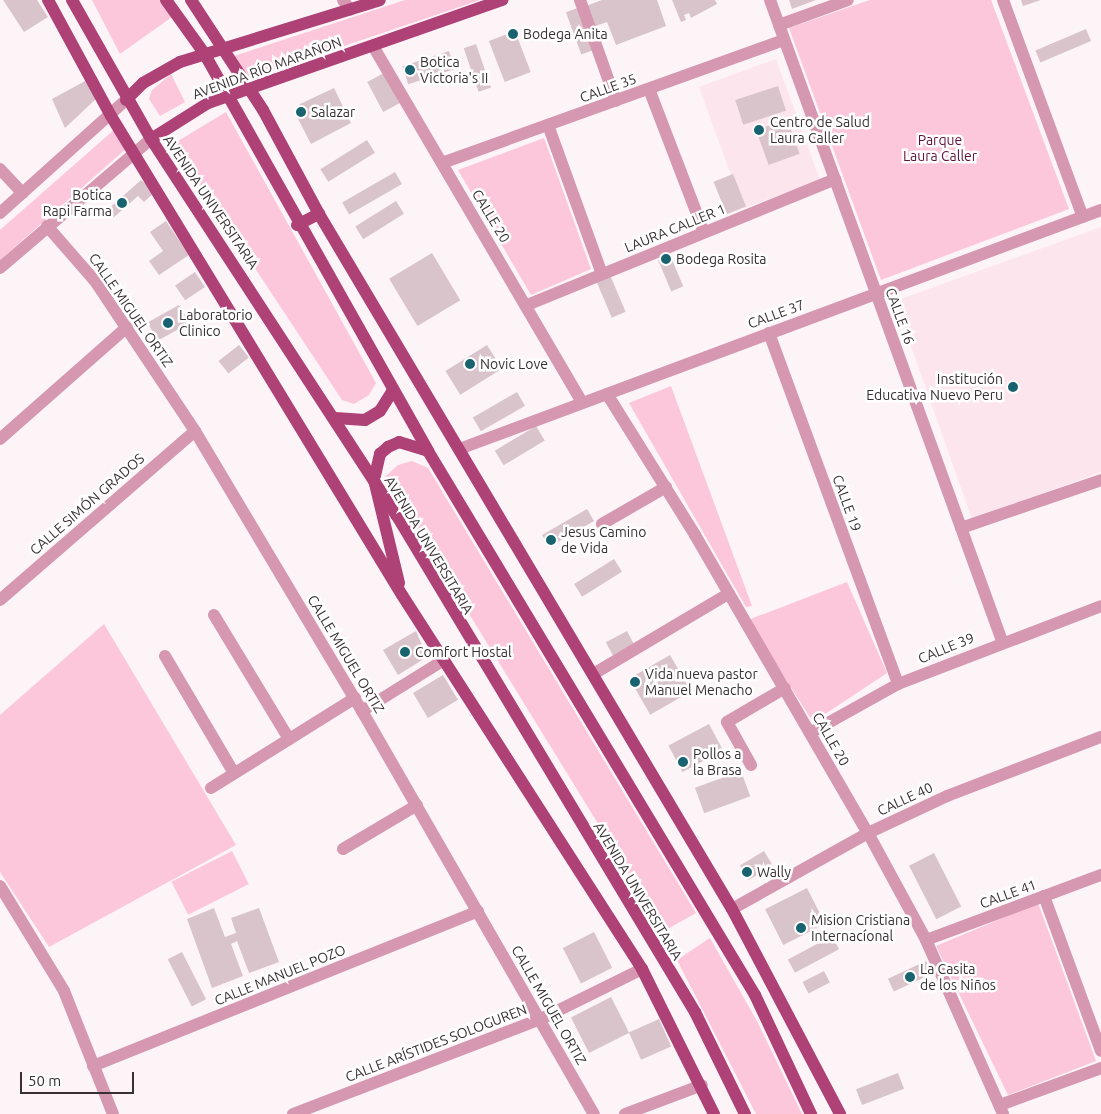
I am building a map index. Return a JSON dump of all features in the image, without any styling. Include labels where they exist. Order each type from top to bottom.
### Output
[{"type":"main road","points":[[48,0],[133,153],[402,595],[642,969],[702,1085],[714,1114]]},
{"type":"main road","name":"AVENIDA UNIVERSITARIA","points":[[72,0],[126,100],[374,480],[695,1012],[745,1114]]},
{"type":"main road","points":[[166,0],[204,54],[297,225],[428,451],[755,995],[811,1114]]},
{"type":"main road","points":[[192,0],[249,89],[320,214],[462,448],[732,909],[840,1114]]},
{"type":"main road","name":"AVENIDA RÍO MARAÑON","points":[[126,100],[164,70],[204,54],[223,50],[347,5],[380,0]]},
{"type":"main road","name":"AVENIDA RÍO MARAÑON","points":[[151,139],[177,119],[228,96],[502,0]]},
{"type":"main road","points":[[297,225],[320,214]]},
{"type":"main road","points":[[335,418],[365,420],[380,411],[393,390]]},
{"type":"main road","points":[[402,595],[374,480],[380,454],[388,447],[399,442],[428,451]]},
{"type":"street","points":[[580,0],[616,101]]},
{"type":"street","name":"CALLE 16","points":[[770,0],[1002,641]]},
{"type":"street","points":[[779,24],[848,0]]},
{"type":"street","points":[[1003,0],[1083,217]]},
{"type":"street","name":"CALLE 35","points":[[442,163],[784,40]]},
{"type":"street","name":"CALLE 20","points":[[373,46],[527,305],[582,402]]},
{"type":"street","points":[[649,89],[704,232]]},
{"type":"street","name":"AVENIDA RÍO MARAÑON","points":[[0,213],[111,116],[126,100]]},
{"type":"street","points":[[548,125],[602,274]]},
{"type":"street","name":"AVENIDA RÍO MARAÑON","points":[[0,268],[151,139]]},
{"type":"street","points":[[0,170],[22,193]]},
{"type":"street","name":"LAURA CALLER 1","points":[[527,305],[835,179]]},
{"type":"street","name":"CALLE 37","points":[[462,448],[1101,210]]},
{"type":"street","name":"CALLE MIGUEL ORTIZ","points":[[47,226],[95,281],[195,431],[355,698],[594,1114]]},
{"type":"street","points":[[0,440],[127,327]]},
{"type":"street","name":"CALLE 19","points":[[769,333],[898,684]]},
{"type":"street","name":"CALLE 20","points":[[607,394],[666,487],[868,833],[926,940],[1002,1110]]},
{"type":"street","name":"CALLE SIMÓN GRADOS","points":[[0,600],[195,431]]},
{"type":"street","points":[[961,528],[1101,480]]},
{"type":"street","points":[[602,524],[666,487]]},
{"type":"street","points":[[594,674],[728,594]]},
{"type":"street","name":"CALLE 39","points":[[810,733],[898,684],[1002,641],[1101,606]]},
{"type":"street","points":[[214,615],[289,739]]},
{"type":"street","points":[[165,656],[234,774]]},
{"type":"street","points":[[362,711],[444,660]]},
{"type":"street","points":[[751,765],[727,722],[785,688]]},
{"type":"street","points":[[211,788],[355,698]]},
{"type":"street","name":"CALLE 40","points":[[732,909],[868,833],[947,796],[1101,737]]},
{"type":"street","points":[[343,849],[417,805]]},
{"type":"street","name":"CALLE 41","points":[[926,940],[1101,875]]},
{"type":"street","points":[[0,886],[64,991],[113,1114]]},
{"type":"street","points":[[1044,896],[1101,1051]]},
{"type":"street","name":"CALLE MANUEL POZO","points":[[94,1066],[478,911]]},
{"type":"street","name":"CALLE ARÍSTIDES SOLOGUREN","points":[[293,1114],[541,1019],[642,969]]},
{"type":"street","points":[[1002,1110],[1101,1068]]},
{"type":"street","points":[[625,1114],[702,1085]]},
{"type":"shaded area","name":"Centro de Salud Laura Caller","points":[[776,59],[820,180],[743,208],[699,87]]},
{"type":"shaded area","name":"Institución Educativa Nuevo Peru","points":[[1101,227],[1101,472],[972,519],[895,301]]},
{"type":"green space","points":[[92,0],[160,0],[172,17],[120,54]]},
{"type":"green space","points":[[405,0],[480,0],[238,82],[225,59]]},
{"type":"green space","name":"Parque Laura Caller","points":[[870,0],[991,0],[1069,209],[881,280],[789,28]]},
{"type":"green space","points":[[171,74],[185,102],[160,116],[149,99],[152,90]]},
{"type":"green space","points":[[226,112],[376,383],[369,395],[354,404],[342,400],[173,144]]},
{"type":"green space","points":[[115,129],[128,147],[0,260],[0,230]]},
{"type":"green space","points":[[544,138],[591,269],[531,295],[458,170]]},
{"type":"green space","points":[[671,386],[752,606],[746,607],[629,403]]},
{"type":"green space","points":[[412,461],[428,468],[696,913],[664,931],[385,477],[398,465]]},
{"type":"green space","points":[[847,582],[887,673],[813,722],[748,620]]},
{"type":"green space","points":[[104,624],[236,845],[49,947],[0,872],[0,715]]},
{"type":"green space","points":[[232,851],[249,884],[188,915],[171,882]]},
{"type":"green space","points":[[1038,903],[1096,1061],[1008,1095],[936,946]]},
{"type":"green space","points":[[710,938],[758,1023],[802,1114],[756,1114],[677,960]]},
{"type":"building","points":[[3,0],[37,0],[48,17],[24,32]]},
{"type":"building","points":[[602,0],[657,0],[666,26],[616,45],[607,22],[593,27],[586,6]]},
{"type":"building","points":[[672,0],[715,0],[717,4],[691,18],[689,13],[684,15],[686,20],[681,22]]},
{"type":"building","points":[[789,0],[816,0],[792,9]]},
{"type":"building","points":[[1021,0],[1041,0],[1023,6]]},
{"type":"building","points":[[580,7],[595,49],[581,54],[566,12]]},
{"type":"building","points":[[1086,29],[1091,41],[1040,62],[1035,50]]},
{"type":"building","points":[[515,31],[531,72],[505,82],[489,41]]},
{"type":"building","points":[[476,44],[491,87],[479,92],[464,48]]},
{"type":"building","points":[[449,51],[455,69],[408,84],[402,66]]},
{"type":"building","points":[[384,73],[400,103],[383,112],[367,82]]},
{"type":"building","points":[[87,80],[97,98],[65,128],[52,99]]},
{"type":"building","points":[[778,86],[786,111],[743,125],[735,100]]},
{"type":"building","points":[[334,88],[351,123],[311,144],[295,113],[300,104]]},
{"type":"building","points":[[787,119],[800,154],[769,165],[756,130]]},
{"type":"building","points":[[367,140],[375,153],[328,182],[320,169]]},
{"type":"building","points":[[395,172],[402,184],[349,215],[342,203]]},
{"type":"building","points":[[733,174],[746,206],[727,214],[714,182]]},
{"type":"building","points":[[141,180],[156,191],[144,202],[138,196],[113,218],[106,211]]},
{"type":"building","points":[[396,201],[404,214],[363,239],[355,226]]},
{"type":"building","points":[[166,221],[189,255],[159,275],[149,261],[163,251],[150,232]]},
{"type":"building","points":[[432,253],[460,300],[417,326],[389,279]]},
{"type":"building","points":[[670,255],[683,286],[671,291],[658,260]]},
{"type":"building","points":[[195,272],[205,287],[185,300],[175,285]]},
{"type":"building","points":[[610,275],[626,312],[612,318],[596,281]]},
{"type":"building","name":"Laboratorio Clinico","points":[[179,305],[189,323],[158,341],[148,322]]},
{"type":"building","points":[[239,345],[249,358],[228,374],[219,361]]},
{"type":"building","points":[[487,345],[502,369],[460,395],[445,371]]},
{"type":"building","points":[[517,392],[525,406],[481,431],[473,418]]},
{"type":"building","points":[[536,426],[545,441],[504,465],[495,451]]},
{"type":"building","points":[[587,509],[594,521],[549,547],[542,535]]},
{"type":"building","points":[[614,559],[622,572],[582,597],[574,584]]},
{"type":"building","name":"Comfort Hostal","points":[[416,631],[427,657],[398,675],[383,650]]},
{"type":"building","points":[[627,631],[634,644],[613,656],[606,642]]},
{"type":"building","points":[[670,655],[691,691],[650,715],[629,678]]},
{"type":"building","points":[[443,675],[458,700],[428,718],[413,693]]},
{"type":"building","points":[[709,724],[723,750],[682,772],[668,746]]},
{"type":"building","points":[[741,771],[750,796],[704,813],[695,788]]},
{"type":"building","points":[[764,851],[773,866],[749,880],[740,865]]},
{"type":"building","points":[[934,853],[961,906],[936,919],[909,866]]},
{"type":"building","points":[[807,888],[825,924],[783,945],[765,909]]},
{"type":"building","points":[[214,908],[225,937],[236,933],[231,918],[259,908],[279,962],[249,973],[237,941],[231,944],[243,976],[212,988],[187,919]]},
{"type":"building","points":[[594,932],[612,968],[581,984],[563,948]]},
{"type":"building","points":[[832,936],[839,949],[795,973],[788,959]]},
{"type":"building","points":[[182,952],[206,999],[192,1006],[168,959]]},
{"type":"building","name":"La Casita de los Niños","points":[[926,961],[932,974],[894,991],[888,979]]},
{"type":"building","points":[[824,971],[830,983],[809,993],[803,982]]},
{"type":"building","points":[[611,997],[629,1033],[589,1053],[571,1017]]},
{"type":"building","points":[[659,1019],[671,1046],[641,1060],[629,1032]]},
{"type":"building","points":[[898,1073],[904,1089],[862,1105],[856,1089]]},
{"type":"place","name":"Bodega Anita","points":[[513,34]]},
{"type":"place","name":"Botica Victoria's II","points":[[410,70]]},
{"type":"place","name":"Salazar","points":[[301,112]]},
{"type":"place","name":"Centro de Salud Laura Caller","points":[[759,130]]},
{"type":"place","name":"Botica Rapi Farma","points":[[122,203]]},
{"type":"place","name":"Bodega Rosita","points":[[666,259]]},
{"type":"place","name":"Laboratorio Clinico","points":[[168,323]]},
{"type":"place","name":"Novic Love","points":[[470,364]]},
{"type":"place","name":"Institución Educativa Nuevo Peru","points":[[1013,387]]},
{"type":"place","name":"Jesus Camino de Vida","points":[[551,540]]},
{"type":"place","name":"Comfort Hostal","points":[[405,652]]},
{"type":"place","name":"Vida nueva pastor Manuel Menacho","points":[[635,682]]},
{"type":"place","name":"Pollos a la Brasa","points":[[683,762]]},
{"type":"place","name":"Wally","points":[[747,872]]},
{"type":"place","name":"Mision Cristiana Internacíonal","points":[[801,928]]},
{"type":"place","name":"La Casita de los Niños","points":[[910,977]]}]
